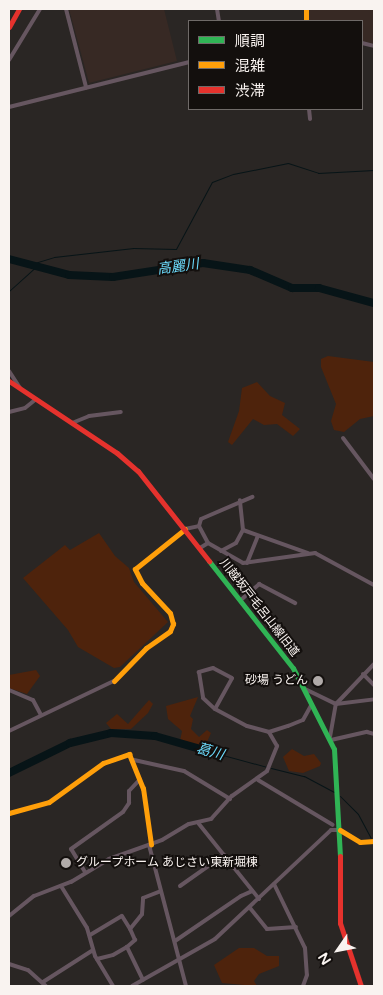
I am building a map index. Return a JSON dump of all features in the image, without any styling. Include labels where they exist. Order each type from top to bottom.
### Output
[{"type":"main road","points":[[9,27],[19,9]]},
{"type":"main road","name":"川越坂戸毛呂山線旧道","points":[[9,381],[128,462],[242,599],[280,648],[305,689],[330,739],[335,756],[340,830],[340,923],[360,986]]},
{"type":"main road","points":[[114,681],[146,648],[170,631],[173,624],[170,613],[142,583],[135,569],[185,529]]},
{"type":"main road","points":[[9,813],[54,799],[111,759],[129,754],[134,760],[140,779],[150,844]]},
{"type":"main road","points":[[340,830],[364,843],[374,841]]},
{"type":"street","points":[[9,60],[40,9]]},
{"type":"street","points":[[66,9],[86,87]]},
{"type":"street","points":[[9,107],[188,62]]},
{"type":"street","points":[[309,110],[310,119]]},
{"type":"street","points":[[9,371],[20,388]]},
{"type":"street","points":[[9,412],[25,408],[36,398]]},
{"type":"street","points":[[72,423],[88,416],[121,412]]},
{"type":"street","points":[[343,438],[374,479]]},
{"type":"street","points":[[252,497],[240,500],[201,519],[199,526],[208,543],[236,561],[247,564],[315,553],[374,585]]},
{"type":"street","points":[[221,551],[236,543],[243,530],[240,500]]},
{"type":"street","points":[[185,529],[199,526]]},
{"type":"street","points":[[243,530],[308,553]]},
{"type":"street","points":[[247,564],[258,536]]},
{"type":"street","points":[[200,548],[208,543]]},
{"type":"street","points":[[242,599],[259,584],[295,603]]},
{"type":"street","points":[[374,664],[336,704],[330,739],[367,732],[374,734]]},
{"type":"street","points":[[215,709],[232,678],[213,668],[199,672],[203,698],[215,709],[247,726],[269,732],[303,720],[312,704]]},
{"type":"street","points":[[363,674],[374,685]]},
{"type":"street","points":[[9,731],[114,681]]},
{"type":"street","points":[[305,689],[336,704],[374,699]]},
{"type":"street","points":[[9,690],[33,700],[41,715]]},
{"type":"street","points":[[9,916],[34,896],[61,886],[85,872],[150,844],[189,824],[199,824],[214,816],[230,799],[258,780],[267,771],[277,746],[269,732]]},
{"type":"street","points":[[134,760],[184,771],[230,799]]},
{"type":"street","points":[[85,872],[71,849],[123,812],[129,802],[129,791],[140,779]]},
{"type":"street","points":[[258,780],[333,825]]},
{"type":"street","points":[[199,824],[259,899]]},
{"type":"street","points":[[132,986],[215,939],[331,830],[340,830]]},
{"type":"street","points":[[150,844],[186,986]]},
{"type":"street","points":[[180,886],[224,855]]},
{"type":"street","points":[[274,884],[305,948],[307,975],[303,986]]},
{"type":"street","points":[[61,886],[90,935],[97,959],[113,986]]},
{"type":"street","points":[[130,929],[142,914],[143,898],[161,891]]},
{"type":"street","points":[[175,941],[241,896],[252,891]]},
{"type":"street","points":[[250,908],[267,929],[296,927]]},
{"type":"street","points":[[90,935],[122,916],[135,940],[113,955],[97,959]]},
{"type":"street","points":[[127,947],[144,986]]},
{"type":"street","points":[[42,982],[93,950]]},
{"type":"street","points":[[9,964],[28,970],[46,986]]},
{"type":"shaded area","points":[[69,9],[164,9],[177,61],[89,83]]},
{"type":"shaded area","points":[[309,9],[374,9],[374,44],[363,41],[363,20],[309,20]]},
{"type":"shaded area","points":[[328,356],[374,362],[374,416],[360,419],[344,432],[334,430],[331,421],[336,404],[321,367],[321,359]]},
{"type":"shaded area","points":[[257,382],[270,396],[285,403],[282,415],[300,429],[293,436],[277,424],[264,425],[253,419],[232,445],[228,442],[239,411],[242,388]]},
{"type":"shaded area","points":[[99,533],[115,556],[129,568],[134,582],[168,622],[120,667],[114,668],[78,647],[68,630],[23,578],[65,545],[70,550]]},
{"type":"shaded area","points":[[36,670],[40,676],[27,694],[9,688],[9,675]]},
{"type":"shaded area","points":[[198,697],[190,716],[193,719],[191,729],[199,737],[207,730],[211,733],[207,742],[214,747],[212,750],[180,741],[182,731],[168,719],[166,706]]},
{"type":"shaded area","points":[[149,700],[153,704],[148,713],[131,729],[111,729],[106,723],[117,714],[128,724]]},
{"type":"shaded area","points":[[292,749],[304,756],[314,754],[321,763],[320,766],[303,773],[289,771],[283,757]]},
{"type":"shaded area","points":[[239,948],[254,948],[267,956],[279,956],[279,966],[259,974],[254,981],[257,986],[222,983],[214,965]]},
{"type":"waterway","points":[[28,265],[54,257],[133,248],[176,249],[212,182],[233,174],[288,163],[318,173],[374,170]]},
{"type":"waterway","name":"高麗川","points":[[9,259],[69,275],[113,277],[203,263],[250,270],[292,288],[319,288],[374,303]]},
{"type":"waterway","points":[[9,291],[36,267]]},
{"type":"waterway","name":"葛川","points":[[9,773],[70,743],[111,733],[155,736],[197,748]]},
{"type":"waterway","name":"葛川","points":[[197,748],[267,767]]},
{"type":"waterway","name":"葛川","points":[[271,768],[304,776],[334,792]]},
{"type":"waterway","name":"葛川","points":[[340,796],[358,814],[371,838]]},
{"type":"waterway","name":"葛川","points":[[373,844],[374,858]]},
{"type":"waterway","name":"葛川","points":[[374,876],[374,914]]},
{"type":"traffic: fast","points":[[209,561],[293,668],[334,749],[340,856]]},
{"type":"traffic: slow","points":[[306,9],[306,20]]},
{"type":"traffic: slow","points":[[114,681],[146,648],[170,631],[173,624],[170,613],[142,583],[135,569],[185,529]]},
{"type":"traffic: slow","points":[[9,813],[49,802],[103,763],[129,754],[143,788],[151,844]]},
{"type":"traffic: slow","points":[[340,830],[360,842],[374,841]]},
{"type":"traffic: jam","points":[[9,27],[19,9]]},
{"type":"traffic: jam","points":[[9,381],[117,453],[138,471],[209,561]]},
{"type":"traffic: jam","points":[[340,856],[340,923],[361,986]]},
{"type":"place","name":"砂場 うどん","points":[[318,681]]},
{"type":"place","name":"グループホーム あじさい東新堀棟","points":[[66,863]]}]
